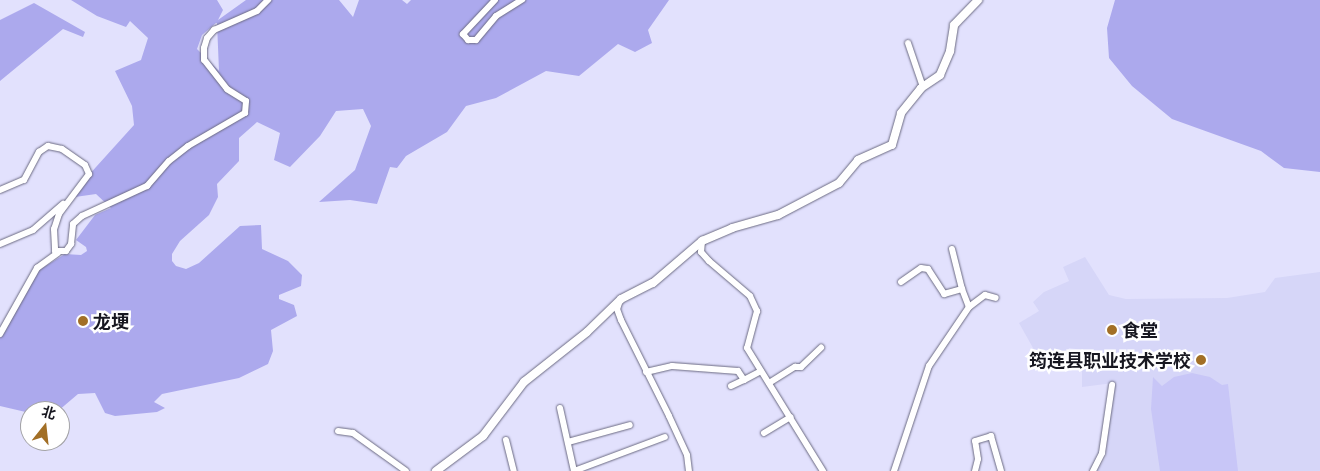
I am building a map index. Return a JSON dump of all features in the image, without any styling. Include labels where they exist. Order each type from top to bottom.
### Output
[{"type":"street","points":[[0,334],[37,268],[58,253],[66,252],[71,244],[71,228],[82,216],[147,186],[169,161],[188,146],[245,113],[246,101],[227,89],[204,60],[204,48],[207,38],[214,30],[257,11],[268,0]]},
{"type":"street","points":[[495,0],[463,34],[468,40],[476,40],[496,16],[522,0]]},
{"type":"street","points":[[436,471],[483,436],[524,382],[587,332],[621,299],[653,283],[702,241],[732,228],[778,216],[839,183],[858,160],[892,145],[901,113],[923,87],[943,70],[950,51],[954,25],[978,0]]},
{"type":"street","points":[[908,43],[923,87]]},
{"type":"street","points":[[0,190],[24,180],[39,152],[55,146],[88,168],[86,180],[59,214],[54,230],[55,251],[58,253]]},
{"type":"street","points":[[0,244],[33,230],[72,196]]},
{"type":"street","points":[[702,241],[701,252],[720,272],[741,287],[757,311],[747,348],[823,471]]},
{"type":"street","points":[[952,249],[962,289],[969,307]]},
{"type":"street","points":[[901,282],[921,268],[928,269],[944,294],[962,289]]},
{"type":"street","points":[[894,471],[929,366],[969,307],[986,295],[996,298]]},
{"type":"street","points":[[621,299],[617,310],[620,320],[687,455],[689,471]]},
{"type":"street","points":[[769,383],[795,367],[801,367],[821,348]]},
{"type":"street","points":[[646,372],[672,366],[738,371],[744,380]]},
{"type":"street","points":[[731,386],[761,371]]},
{"type":"street","points":[[1093,471],[1102,453],[1112,385]]},
{"type":"street","points":[[560,408],[574,471],[665,437]]},
{"type":"street","points":[[764,433],[791,417]]},
{"type":"street","points":[[568,442],[630,425]]},
{"type":"street","points":[[338,431],[354,433],[406,471]]},
{"type":"street","points":[[975,471],[978,460],[974,441],[991,436],[1001,471]]},
{"type":"street","points":[[506,440],[514,471]]},
{"type":"shaded area","points":[[71,0],[217,0],[223,10],[218,20],[246,0],[339,0],[353,17],[359,0],[402,0],[407,4],[411,0],[669,0],[648,30],[652,43],[635,52],[618,44],[579,76],[546,71],[496,98],[466,106],[447,132],[406,156],[397,168],[390,167],[377,204],[350,200],[319,202],[355,170],[371,126],[363,109],[336,111],[320,136],[290,167],[274,160],[280,133],[257,122],[239,138],[239,161],[217,184],[218,197],[209,215],[180,241],[172,254],[172,261],[176,266],[186,269],[199,263],[240,226],[261,225],[262,249],[288,261],[302,275],[301,286],[279,295],[279,299],[294,305],[297,316],[271,330],[273,351],[268,364],[239,378],[162,394],[154,402],[165,408],[157,412],[115,416],[105,413],[95,393],[78,394],[70,401],[20,401],[20,411],[0,406],[0,334],[36,272],[65,254],[81,255],[87,251],[86,247],[76,240],[95,215],[111,208],[96,194],[68,198],[134,125],[132,106],[115,71],[141,60],[148,38],[130,21],[126,27],[97,16]],"holes":[[[216,23],[219,71],[197,49],[202,35]]]},
{"type":"shaded area","points":[[1115,0],[1320,0],[1320,172],[1284,168],[1261,151],[1172,119],[1132,86],[1109,58],[1107,28]]},
{"type":"shaded area","points":[[34,3],[85,32],[83,37],[63,29],[0,81],[0,20]]},
{"type":"shaded area","name":"筠连县职业技术学校","points":[[1085,257],[1109,295],[1126,299],[1227,298],[1265,292],[1275,278],[1320,272],[1320,471],[1097,471],[1106,457],[1113,383],[1082,387],[1082,350],[1069,348],[1066,356],[1042,364],[1019,323],[1039,311],[1033,302],[1044,292],[1069,281],[1063,267]]},
{"type":"shaded area","points":[[1192,373],[1210,377],[1222,385],[1228,384],[1238,471],[1160,471],[1151,409],[1153,377],[1162,386],[1174,377]]},
{"type":"place","name":"龙埂","points":[[83,321]]},
{"type":"place","name":"食堂","points":[[1112,330]]},
{"type":"place","name":"筠连县职业技术学校","points":[[1201,360]]}]
